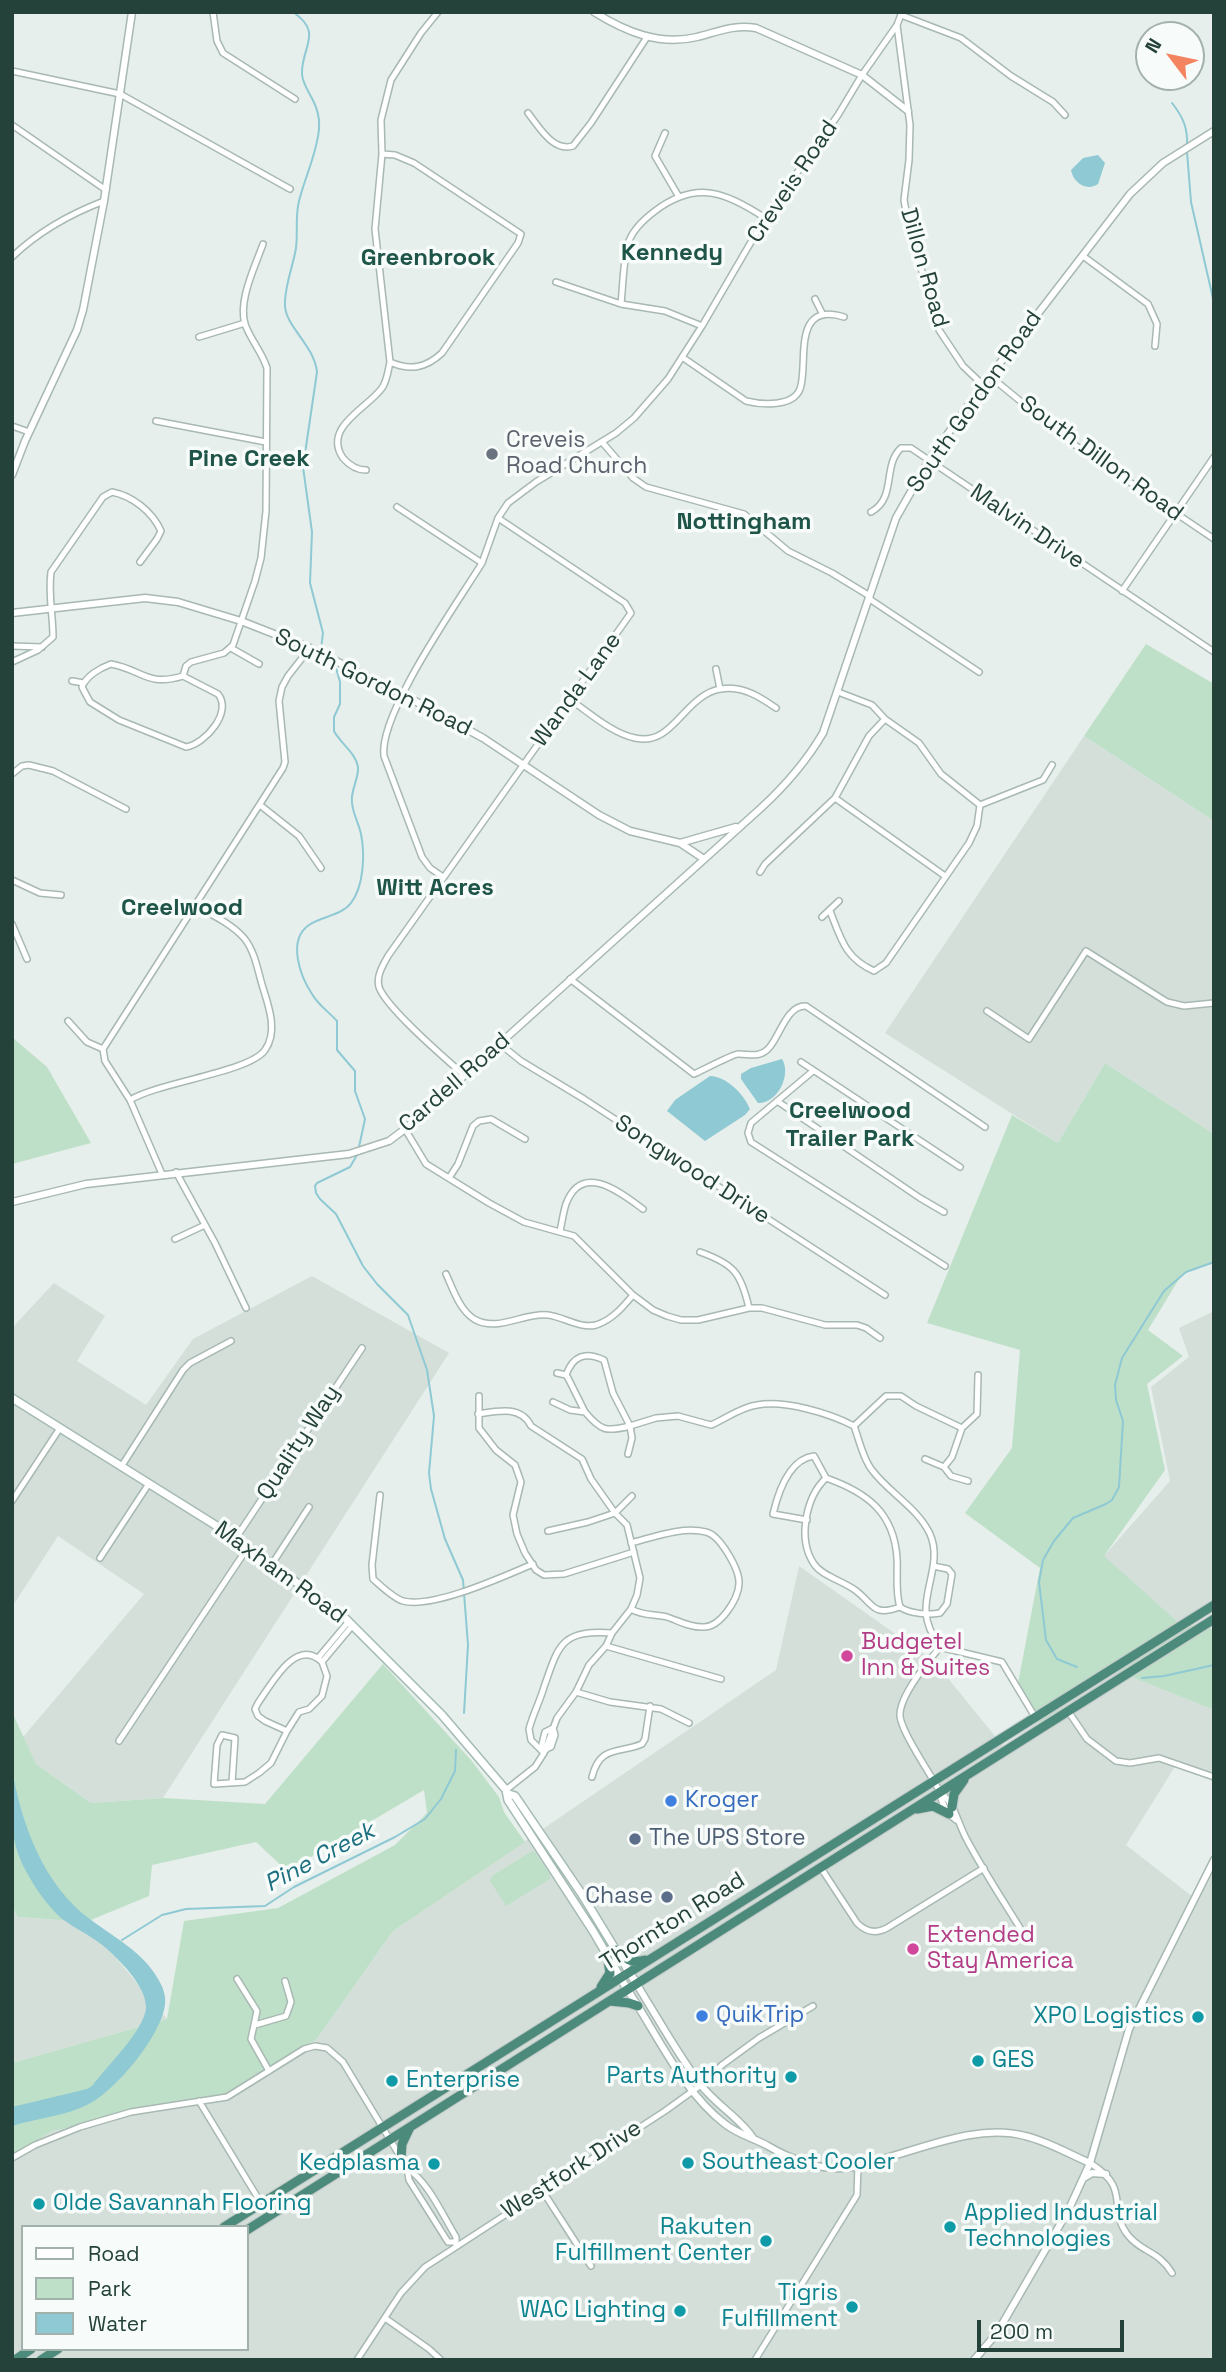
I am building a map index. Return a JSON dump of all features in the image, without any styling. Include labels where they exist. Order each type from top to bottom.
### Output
[{"type":"highway","name":"Thornton Road","points":[[228,2225],[1214,1605]]},
{"type":"highway","name":"Thornton Road","points":[[248,2229],[1214,1619]]},
{"type":"highway","points":[[906,1813],[933,1806],[953,1813],[954,1794],[970,1773]]},
{"type":"highway","points":[[596,1993],[610,1973],[611,1952],[633,1962],[650,1959]]},
{"type":"highway","points":[[608,2001],[638,2006]]},
{"type":"highway","points":[[401,2158],[402,2144],[411,2126]]},
{"type":"main road","name":"Maxham Road","points":[[12,1398],[236,1538],[351,1623],[442,1715],[508,1792],[515,1796],[580,1891],[611,1952]]},
{"type":"main road","name":"Maxham Road","points":[[508,1792],[508,1800],[632,1986]]},
{"type":"main road","points":[[544,1856],[554,1861],[572,1888],[580,1891]]},
{"type":"street","points":[[12,475],[77,330],[92,274],[132,12]]},
{"type":"street","points":[[213,12],[217,41],[223,54],[295,99]]},
{"type":"street","points":[[366,470],[354,467],[344,458],[338,437],[348,419],[385,383],[390,362],[375,229],[382,154],[381,120],[391,80],[438,12]]},
{"type":"street","points":[[594,12],[610,22],[647,37],[680,40],[740,27],[756,28],[862,75],[908,111]]},
{"type":"street","points":[[901,14],[961,38],[1011,76],[1053,102],[1065,115]]},
{"type":"street","name":"Dillon Road","points":[[901,14],[897,25],[911,140],[904,200],[911,238],[939,330],[963,366],[983,385]]},
{"type":"street","name":"Creveis Road","points":[[443,877],[429,868],[422,857],[384,756],[387,729],[402,694],[482,563],[498,518],[508,503],[519,493],[602,442],[634,418],[668,379],[765,218],[838,115],[897,25]]},
{"type":"street","points":[[528,113],[542,133],[554,142],[564,147],[573,146],[647,37]]},
{"type":"street","points":[[12,71],[120,94],[290,189]]},
{"type":"street","points":[[12,125],[106,190]]},
{"type":"street","name":"South Gordon Road","points":[[741,825],[780,790],[807,759],[823,733],[896,518],[929,460],[983,385],[1130,194],[1163,163],[1214,131]]},
{"type":"street","points":[[665,133],[654,156],[679,197]]},
{"type":"street","points":[[382,154],[403,157],[414,163],[521,234],[518,243],[443,352],[429,363],[414,368],[390,362]]},
{"type":"street","points":[[621,304],[628,244],[633,232],[644,219],[679,197],[694,192],[718,193],[765,218]]},
{"type":"street","points":[[12,257],[43,231],[71,214],[104,201]]},
{"type":"street","points":[[183,676],[186,666],[191,662],[231,648],[261,558],[266,511],[267,368],[245,323],[244,304],[263,244]]},
{"type":"street","points":[[1083,256],[1148,304],[1157,324],[1155,346]]},
{"type":"street","points":[[556,282],[621,304],[665,310],[702,326]]},
{"type":"street","points":[[815,299],[823,315]]},
{"type":"street","points":[[682,357],[746,401],[756,404],[787,401],[796,395],[801,387],[803,341],[808,329],[823,315],[844,317]]},
{"type":"street","points":[[199,337],[245,323]]},
{"type":"street","name":"South Dillon Road","points":[[991,377],[1069,440],[1214,539]]},
{"type":"street","points":[[156,421],[267,442]]},
{"type":"street","points":[[12,426],[29,432]]},
{"type":"street","points":[[602,442],[627,472],[646,487],[744,514],[788,551],[868,595],[871,600],[979,672]]},
{"type":"street","name":"Malvin Drive","points":[[872,512],[879,508],[885,498],[894,454],[901,448],[911,448],[1214,652]]},
{"type":"street","points":[[1122,591],[1214,457]]},
{"type":"street","points":[[12,662],[42,647],[53,638],[53,607],[49,586],[51,572],[103,497],[111,492],[120,493],[143,507],[157,522],[161,531],[140,562]]},
{"type":"street","points":[[397,507],[482,563]]},
{"type":"street","name":"Wanda Lane","points":[[464,1075],[426,1041],[390,1002],[379,986],[378,978],[388,956],[631,613],[629,608],[498,518]]},
{"type":"street","name":"South Gordon Road","points":[[12,614],[135,598],[178,602],[241,621],[310,648],[402,694],[483,738],[599,815],[630,831],[680,843],[704,859]]},
{"type":"street","points":[[12,646],[42,647]]},
{"type":"street","points":[[231,648],[258,664]]},
{"type":"street","points":[[162,1174],[130,1100],[105,1061],[103,1049],[284,765],[279,710],[282,687],[310,648]]},
{"type":"street","points":[[72,681],[84,682],[111,664],[155,681],[183,676],[218,694],[224,709],[217,722],[198,743],[186,747],[119,720],[97,707],[84,693],[84,682]]},
{"type":"street","points":[[716,669],[719,689]]},
{"type":"street","points":[[569,699],[619,732],[643,740],[668,730],[692,702],[719,689],[743,691],[776,708]]},
{"type":"street","points":[[838,692],[872,705],[885,719],[919,743],[942,774],[980,806]]},
{"type":"street","points":[[760,872],[765,864],[835,798],[869,736],[885,719]]},
{"type":"street","points":[[12,774],[22,766],[29,765],[53,771],[126,809]]},
{"type":"street","points":[[980,806],[1042,780],[1052,765]]},
{"type":"street","points":[[835,798],[945,876]]},
{"type":"street","points":[[260,805],[299,836],[321,868]]},
{"type":"street","points":[[830,911],[843,946],[860,965],[874,971],[895,952],[969,843],[977,826],[980,806]]},
{"type":"street","points":[[680,843],[741,825]]},
{"type":"street","name":"Cardell Road","points":[[12,1202],[86,1184],[349,1154],[389,1140],[405,1129],[500,1044],[741,825]]},
{"type":"street","points":[[12,880],[40,893],[61,895]]},
{"type":"street","points":[[822,917],[839,901]]},
{"type":"street","points":[[130,1100],[194,1077],[247,1063],[258,1058],[268,1044],[271,1031],[270,1013],[251,949],[241,935],[194,905]]},
{"type":"street","points":[[12,924],[27,959]]},
{"type":"street","points":[[986,1011],[1029,1039],[1086,951],[1167,1002],[1184,1006],[1214,1003]]},
{"type":"street","points":[[570,979],[694,1074],[718,1065],[734,1055],[755,1055],[766,1051],[792,1011],[799,1006],[806,1006],[985,1127]]},
{"type":"street","points":[[68,1021],[87,1042],[103,1049]]},
{"type":"street","name":"Songwood Drive","points":[[500,1044],[521,1061],[885,1296]]},
{"type":"street","points":[[801,1062],[960,1167]]},
{"type":"street","points":[[813,1070],[751,1123],[748,1133],[751,1142],[945,1266]]},
{"type":"street","points":[[777,1101],[944,1212]]},
{"type":"street","points":[[449,1178],[463,1152],[470,1131],[479,1121],[491,1119],[524,1139]]},
{"type":"street","points":[[405,1129],[426,1164],[524,1222],[574,1236],[633,1295],[653,1310],[681,1320],[762,1308],[825,1325],[857,1325],[880,1338]]},
{"type":"street","points":[[176,1172],[246,1308]]},
{"type":"street","points":[[560,1231],[572,1194],[589,1183],[612,1186],[643,1209]]},
{"type":"street","points":[[175,1239],[205,1225]]},
{"type":"street","points":[[700,1252],[719,1259],[737,1272],[744,1286],[749,1308]]},
{"type":"street","points":[[446,1274],[466,1312],[476,1320],[486,1323],[495,1324],[531,1315],[549,1315],[577,1324],[595,1325],[611,1318],[633,1295]]},
{"type":"street","points":[[121,1467],[183,1370],[190,1363],[231,1341]]},
{"type":"street","name":"Quality Way","points":[[236,1538],[362,1348]]},
{"type":"street","points":[[628,1454],[632,1438],[630,1426],[613,1392],[604,1360],[598,1357],[578,1357],[570,1363],[566,1375],[586,1412],[598,1427],[613,1430],[630,1426],[656,1418],[678,1416],[711,1425],[754,1405],[774,1403],[834,1415],[854,1426],[870,1469],[919,1517],[929,1532],[934,1546],[926,1613],[932,1634],[940,1647],[1002,1662],[1035,1717]]},
{"type":"street","points":[[557,1373],[566,1375]]},
{"type":"street","points":[[944,1467],[952,1457],[962,1428],[977,1414],[978,1375]]},
{"type":"street","points":[[479,1396],[479,1428],[496,1450],[515,1465],[521,1482],[513,1515],[517,1534],[533,1564],[544,1575],[564,1574],[634,1552]]},
{"type":"street","points":[[854,1426],[886,1396],[901,1396],[962,1428]]},
{"type":"street","points":[[554,1402],[569,1410],[586,1412]]},
{"type":"street","points":[[478,1414],[501,1410],[519,1413],[527,1418],[531,1426],[582,1459],[591,1479],[626,1525],[640,1578],[631,1609],[612,1633],[606,1646],[589,1665],[576,1692],[553,1728],[555,1735],[551,1747],[545,1751],[535,1768],[508,1792]]},
{"type":"street","points":[[12,1501],[60,1428]]},
{"type":"street","points":[[807,1520],[773,1514],[792,1468],[805,1457],[814,1457],[826,1478],[860,1493],[882,1511],[897,1555],[900,1607],[905,1610],[940,1613],[947,1604],[952,1574],[948,1569],[933,1566]]},
{"type":"street","points":[[925,1460],[944,1467],[951,1476],[968,1480]]},
{"type":"street","points":[[826,1478],[815,1488],[807,1520],[807,1547],[813,1564],[857,1591],[875,1610],[882,1612],[900,1607]]},
{"type":"street","points":[[100,1558],[148,1485]]},
{"type":"street","points":[[380,1495],[372,1565],[373,1579],[401,1601],[418,1602],[473,1589],[533,1564]]},
{"type":"street","points":[[548,1531],[615,1513],[632,1496]]},
{"type":"street","points":[[272,1564],[309,1507]]},
{"type":"street","points":[[631,1543],[690,1531],[711,1533],[729,1556],[738,1572],[740,1583],[732,1602],[718,1622],[706,1628],[660,1616],[644,1615],[631,1609]]},
{"type":"street","points":[[119,1741],[248,1547]]},
{"type":"street","points":[[320,1660],[351,1623]]},
{"type":"street","points":[[545,1751],[531,1740],[529,1729],[556,1654],[567,1639],[587,1632],[612,1633]]},
{"type":"street","points":[[606,1646],[721,1679]]},
{"type":"street","points":[[940,1647],[915,1678],[900,1714],[902,1727],[1020,1928]]},
{"type":"street","points":[[232,1783],[235,1738],[222,1735],[217,1745],[214,1784],[232,1783],[245,1782],[271,1763],[299,1712],[309,1709],[322,1696],[327,1676],[320,1660],[310,1654],[301,1654],[290,1660],[255,1709],[258,1716],[265,1721],[287,1731]]},
{"type":"street","points":[[576,1692],[610,1702],[662,1709],[689,1723]]},
{"type":"street","points":[[592,1777],[599,1758],[607,1752],[642,1744],[650,1706]]},
{"type":"street","points":[[1068,1712],[1087,1739],[1116,1761],[1130,1763],[1159,1758],[1214,1777]]},
{"type":"street","points":[[974,2360],[997,2333],[1084,2178],[1129,2029],[1214,1860]]},
{"type":"street","points":[[821,1868],[857,1923],[872,1932],[887,1928],[984,1868]]},
{"type":"street","points":[[237,1979],[257,2011],[251,2039],[269,2071]]},
{"type":"street","points":[[255,2025],[286,2016],[291,2002],[285,1981]]},
{"type":"street","name":"Maxham Road","points":[[632,1986],[638,2006],[692,2091],[727,2126],[784,2156],[802,2163],[830,2168],[858,2166],[961,2138],[1009,2133],[1027,2136],[1090,2163],[1106,2174]]},
{"type":"street","name":"Maxham Road","points":[[632,1986],[701,2085],[724,2110],[747,2128],[753,2138]]},
{"type":"street","name":"Westfork Drive","points":[[357,2360],[416,2274],[455,2244],[664,2112],[759,2038],[813,2006]]},
{"type":"street","points":[[12,2158],[35,2145],[86,2124],[131,2112],[227,2097],[304,2049],[315,2046],[327,2048],[342,2062],[407,2168],[409,2180],[448,2242],[455,2244]]},
{"type":"street","points":[[199,2101],[261,2203]]},
{"type":"street","points":[[755,2360],[857,2195],[858,2166]]},
{"type":"street","points":[[1084,2178],[1092,2173],[1106,2174],[1116,2189],[1124,2230],[1137,2244],[1165,2261],[1172,2273]]},
{"type":"street","points":[[542,2190],[591,2266]]},
{"type":"street","points":[[385,2318],[441,2360]]},
{"type":"shaded area","points":[[1084,736],[1214,821],[1214,1134],[1105,1063],[1058,1143],[885,1033]]},
{"type":"shaded area","points":[[312,1276],[449,1353],[163,1798],[91,1803],[36,1764],[23,1737],[144,1594],[58,1536],[12,1607],[12,1328],[54,1283],[105,1316],[77,1361],[146,1405],[193,1339]]},
{"type":"shaded area","points":[[1214,1311],[1214,1598],[1179,1623],[1103,1557],[1170,1481],[1151,1387],[1189,1357],[1179,1328]]},
{"type":"shaded area","points":[[799,1566],[934,1661],[1003,1746],[1114,1670],[1214,1710],[1214,1776],[1176,1765],[1126,1845],[1193,1897],[1214,1852],[1214,2360],[12,2360],[12,2156],[52,2131],[224,2097],[316,2040],[393,1931],[776,1670]]},
{"type":"shaded area","points":[[12,1906],[18,1917],[86,1922],[167,2019],[12,2063]]},
{"type":"green space","points":[[1146,644],[1214,684],[1214,821],[1084,736]]},
{"type":"green space","points":[[12,1037],[47,1067],[91,1143],[12,1164]]},
{"type":"green space","points":[[1105,1063],[1214,1134],[1214,1263],[1182,1274],[1148,1330],[1183,1356],[1147,1384],[1165,1470],[1104,1556],[1179,1623],[1214,1629],[1214,1710],[1114,1670],[1040,1723],[1018,1683],[1040,1568],[965,1513],[1012,1448],[1020,1350],[927,1323],[1012,1115],[1058,1143]]},
{"type":"green space","points":[[383,1664],[471,1760],[499,1797],[504,1812],[525,1842],[393,1931],[316,2040],[224,2097],[52,2131],[12,2156],[12,2063],[167,2019],[184,1921],[278,1908],[395,1845],[427,1813],[424,1790],[287,1871],[256,1842],[152,1865],[149,1896],[86,1922],[18,1917],[12,1906],[12,1712],[36,1764],[91,1803],[163,1798],[265,1804]]},
{"type":"green space","points":[[532,1851],[550,1875],[550,1879],[506,1906],[490,1881],[492,1876]]},
{"type":"water","points":[[1098,155],[1105,163],[1098,184],[1089,187],[1081,184],[1074,178],[1071,170],[1083,158]]},
{"type":"water","points":[[782,1059],[785,1073],[781,1087],[771,1099],[758,1103],[741,1079],[741,1074],[751,1068]]},
{"type":"water","points":[[710,1076],[722,1079],[734,1087],[750,1109],[705,1141],[667,1111],[675,1100]]},
{"type":"water","points":[[12,1768],[28,1831],[47,1871],[74,1906],[145,1961],[161,1985],[165,2001],[162,2017],[147,2046],[100,2097],[71,2111],[12,2126],[12,2107],[92,2086],[132,2038],[146,2008],[142,1991],[123,1964],[101,1944],[61,1918],[37,1890],[20,1858],[13,1833]]},
{"type":"waterway","name":"Pine Creek","points":[[293,12],[302,20],[309,34],[302,74],[319,120],[316,147],[298,207],[296,248],[287,284],[285,306],[290,321],[311,353],[317,372],[303,467],[312,532],[310,583],[323,633],[321,649]]},
{"type":"waterway","points":[[1172,103],[1184,123],[1187,146]]},
{"type":"waterway","points":[[1187,152],[1191,202],[1214,303]]},
{"type":"waterway","name":"Pine Creek","points":[[321,657],[336,668],[340,682],[340,704],[334,717],[334,731],[357,762],[352,798],[360,830],[363,860],[359,888],[351,903],[337,913],[309,925],[302,932],[297,949],[303,978],[314,998],[337,1021],[337,1050],[355,1071],[355,1091],[365,1119],[359,1147]]},
{"type":"waterway","name":"Pine Creek","points":[[357,1155],[350,1167],[317,1183],[316,1193],[336,1214],[363,1266],[408,1315],[427,1370],[434,1416],[429,1473],[431,1489],[445,1539],[463,1580],[468,1645],[464,1713]]},
{"type":"waterway","points":[[1077,1667],[1057,1659],[1046,1640],[1039,1582],[1043,1560],[1073,1518],[1112,1500],[1119,1487],[1123,1421],[1116,1400],[1115,1385],[1122,1358],[1164,1291],[1186,1272],[1214,1262]]},
{"type":"waterway","points":[[1142,1678],[1214,1665]]},
{"type":"waterway","name":"Pine Creek","points":[[122,1940],[162,1915],[186,1909],[265,1906],[294,1887],[395,1837],[425,1819],[441,1799],[455,1771],[456,1750]]},
{"type":"place","name":"Creveis Road Church","points":[[492,454]]},
{"type":"place","name":"Budgetel Inn & Suites","points":[[847,1656]]},
{"type":"place","name":"Kroger","points":[[671,1801]]},
{"type":"place","name":"The UPS Store","points":[[635,1839]]},
{"type":"place","name":"Chase","points":[[667,1897]]},
{"type":"place","name":"Extended Stay America","points":[[913,1949]]},
{"type":"place","name":"QuikTrip","points":[[702,2016]]},
{"type":"place","name":"XPO Logistics","points":[[1198,2017]]},
{"type":"place","name":"GES","points":[[978,2061]]},
{"type":"place","name":"Parts Authority","points":[[791,2077]]},
{"type":"place","name":"Enterprise","points":[[392,2081]]},
{"type":"place","name":"Southeast Cooler","points":[[688,2163]]},
{"type":"place","name":"Kedplasma","points":[[434,2164]]},
{"type":"place","name":"Olde Savannah Flooring","points":[[39,2204]]},
{"type":"place","name":"Applied Industrial Technologies","points":[[950,2227]]},
{"type":"place","name":"Rakuten Fulfillment Center","points":[[766,2241]]},
{"type":"place","name":"Tigris Fulfillment","points":[[852,2307]]},
{"type":"place","name":"WAC Lighting","points":[[680,2311]]},
{"type":"district","name":"Kennedy","points":[[672,253]]},
{"type":"district","name":"Greenbrook","points":[[428,258]]},
{"type":"district","name":"Pine Creek","points":[[249,459]]},
{"type":"district","name":"Nottingham","points":[[744,522]]},
{"type":"district","name":"Witt Acres","points":[[435,888]]},
{"type":"district","name":"Creelwood","points":[[182,908]]},
{"type":"district","name":"Creelwood Trailer Park","points":[[850,1125]]}]
